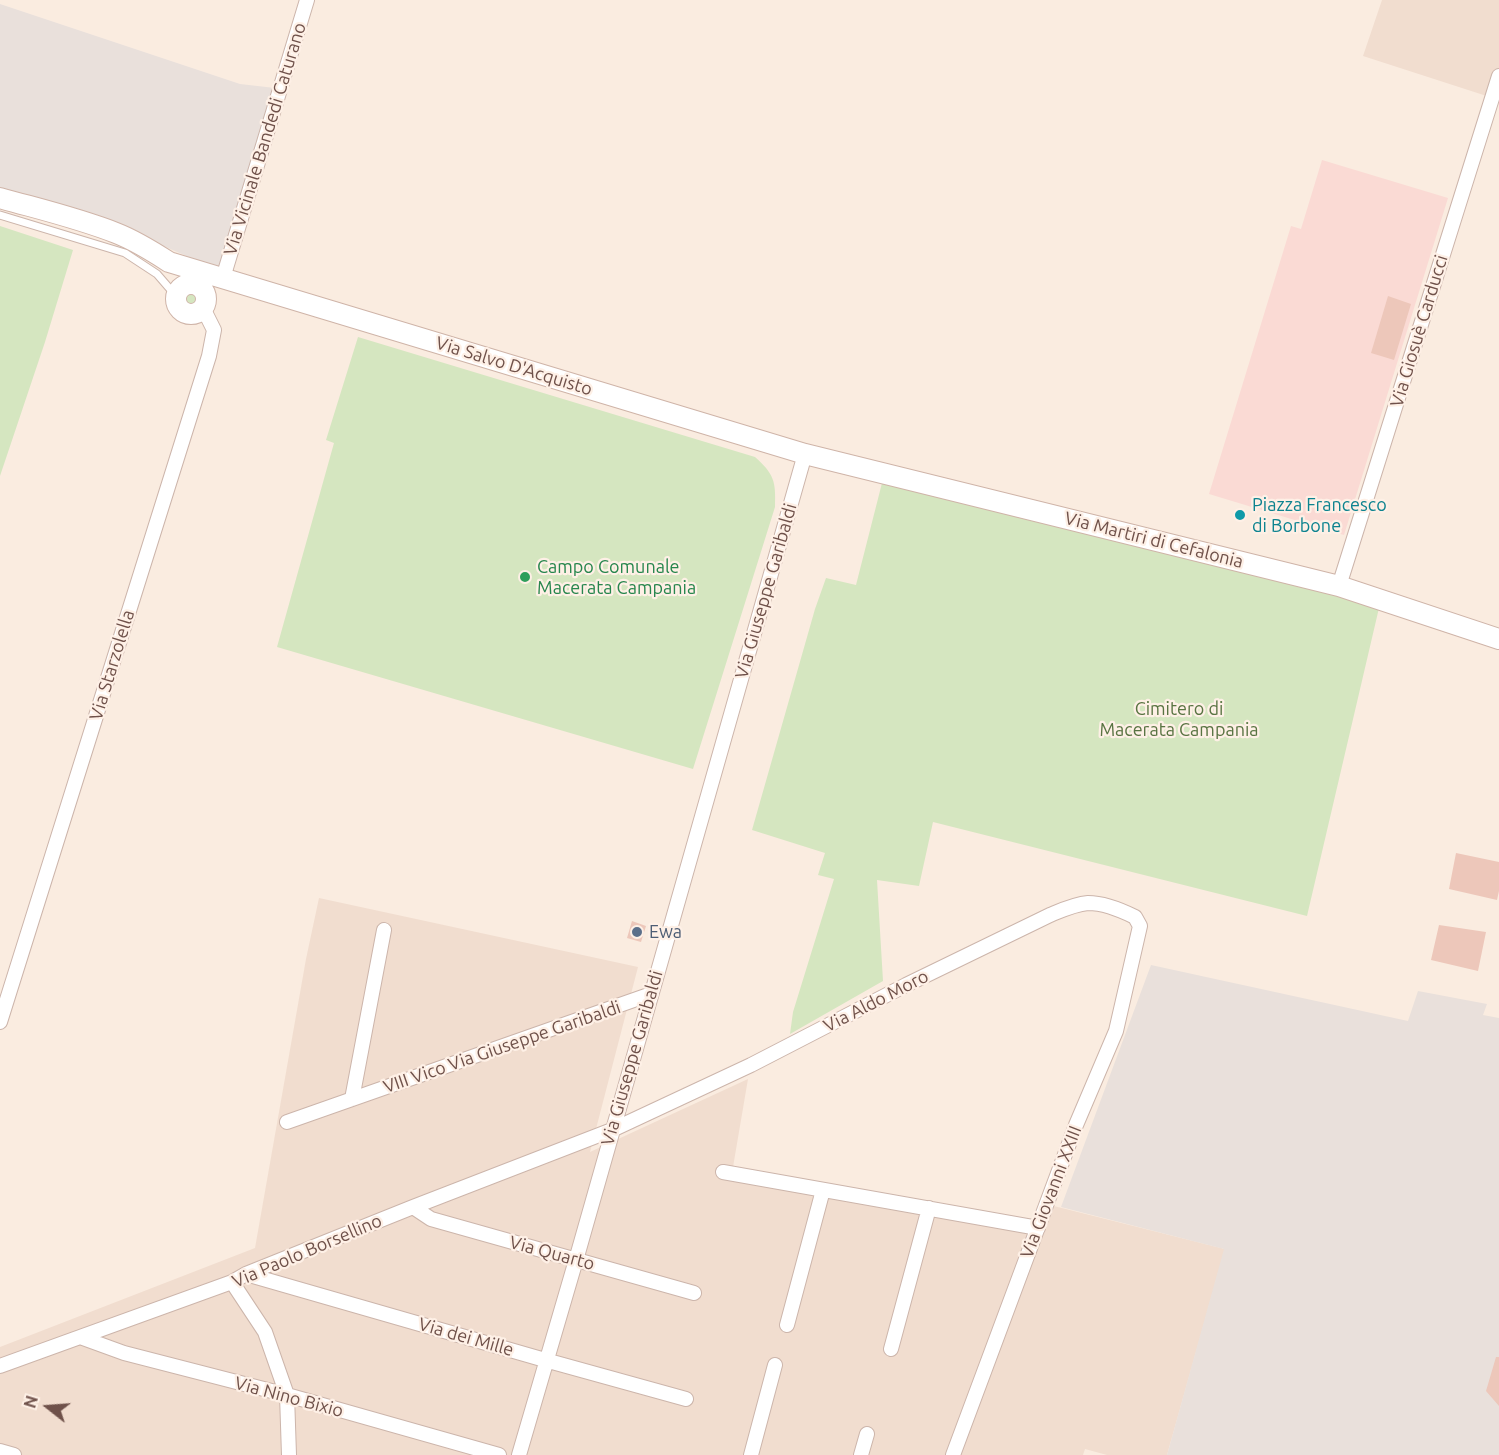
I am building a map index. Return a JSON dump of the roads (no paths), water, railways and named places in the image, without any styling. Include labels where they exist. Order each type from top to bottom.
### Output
[{"type":"street","name":"Via Vicinale Bandedi Caturano","points":[[223,278],[307,0]]},
{"type":"street","name":"Via Giosuè Carducci","points":[[1339,586],[1499,76]]},
{"type":"street","name":"Via Salvo D'Acquisto","points":[[0,198],[118,233],[169,262],[805,454]]},
{"type":"street","name":"Via Salvo D'Acquisto","points":[[169,262],[193,295]]},
{"type":"street","points":[[193,295],[223,278]]},
{"type":"street","name":"Via Starzolella","points":[[0,1022],[209,356],[214,330],[193,295]]},
{"type":"street","name":"Via Martiri di Cefalonia","points":[[805,454],[1339,586],[1499,639]]},
{"type":"street","name":"Via Giuseppe Garibaldi","points":[[519,1455],[805,454]]},
{"type":"street","name":"Via Aldo Moro","points":[[612,1130],[751,1065],[906,985],[1069,907],[1089,903],[1117,909],[1135,916],[1140,926]]},
{"type":"street","name":"Via Giovanni XXIII","points":[[953,1455],[1076,1125],[1116,1031],[1140,926]]},
{"type":"street","name":"VIII Vico Via Giuseppe Garibaldi","points":[[352,1099],[384,930]]},
{"type":"street","name":"VIII Vico Via Giuseppe Garibaldi","points":[[287,1122],[651,994]]},
{"type":"street","name":"Via Paolo Borsellino","points":[[0,1366],[232,1282],[246,1274],[413,1207],[612,1130]]},
{"type":"street","points":[[723,1172],[1038,1228]]},
{"type":"street","points":[[787,1325],[823,1190]]},
{"type":"street","name":"Via Quarto","points":[[413,1207],[431,1220],[694,1293]]},
{"type":"street","points":[[891,1349],[929,1208]]},
{"type":"street","name":"Via dei Mille","points":[[246,1274],[686,1399]]},
{"type":"street","points":[[232,1282],[265,1332],[287,1395],[289,1455]]},
{"type":"street","name":"Via Nino Bixio","points":[[80,1337],[124,1353],[287,1395],[499,1455]]},
{"type":"street","points":[[751,1455],[775,1365]]},
{"type":"street","points":[[861,1455],[867,1434]]},
{"type":"street","points":[[0,1451],[14,1455]]},
{"type":"lane","points":[[0,215],[125,253],[193,295]]},
{"type":"place","name":"Piazza Francesco di Borbone","points":[[1240,515]]},
{"type":"place","name":"Campo Comunale Macerata Campania","points":[[525,577]]},
{"type":"place","name":"Ewa","points":[[637,932]]},
{"type":"park label","name":"Cimitero di Macerata Campania","points":[[1179,719]]}]
